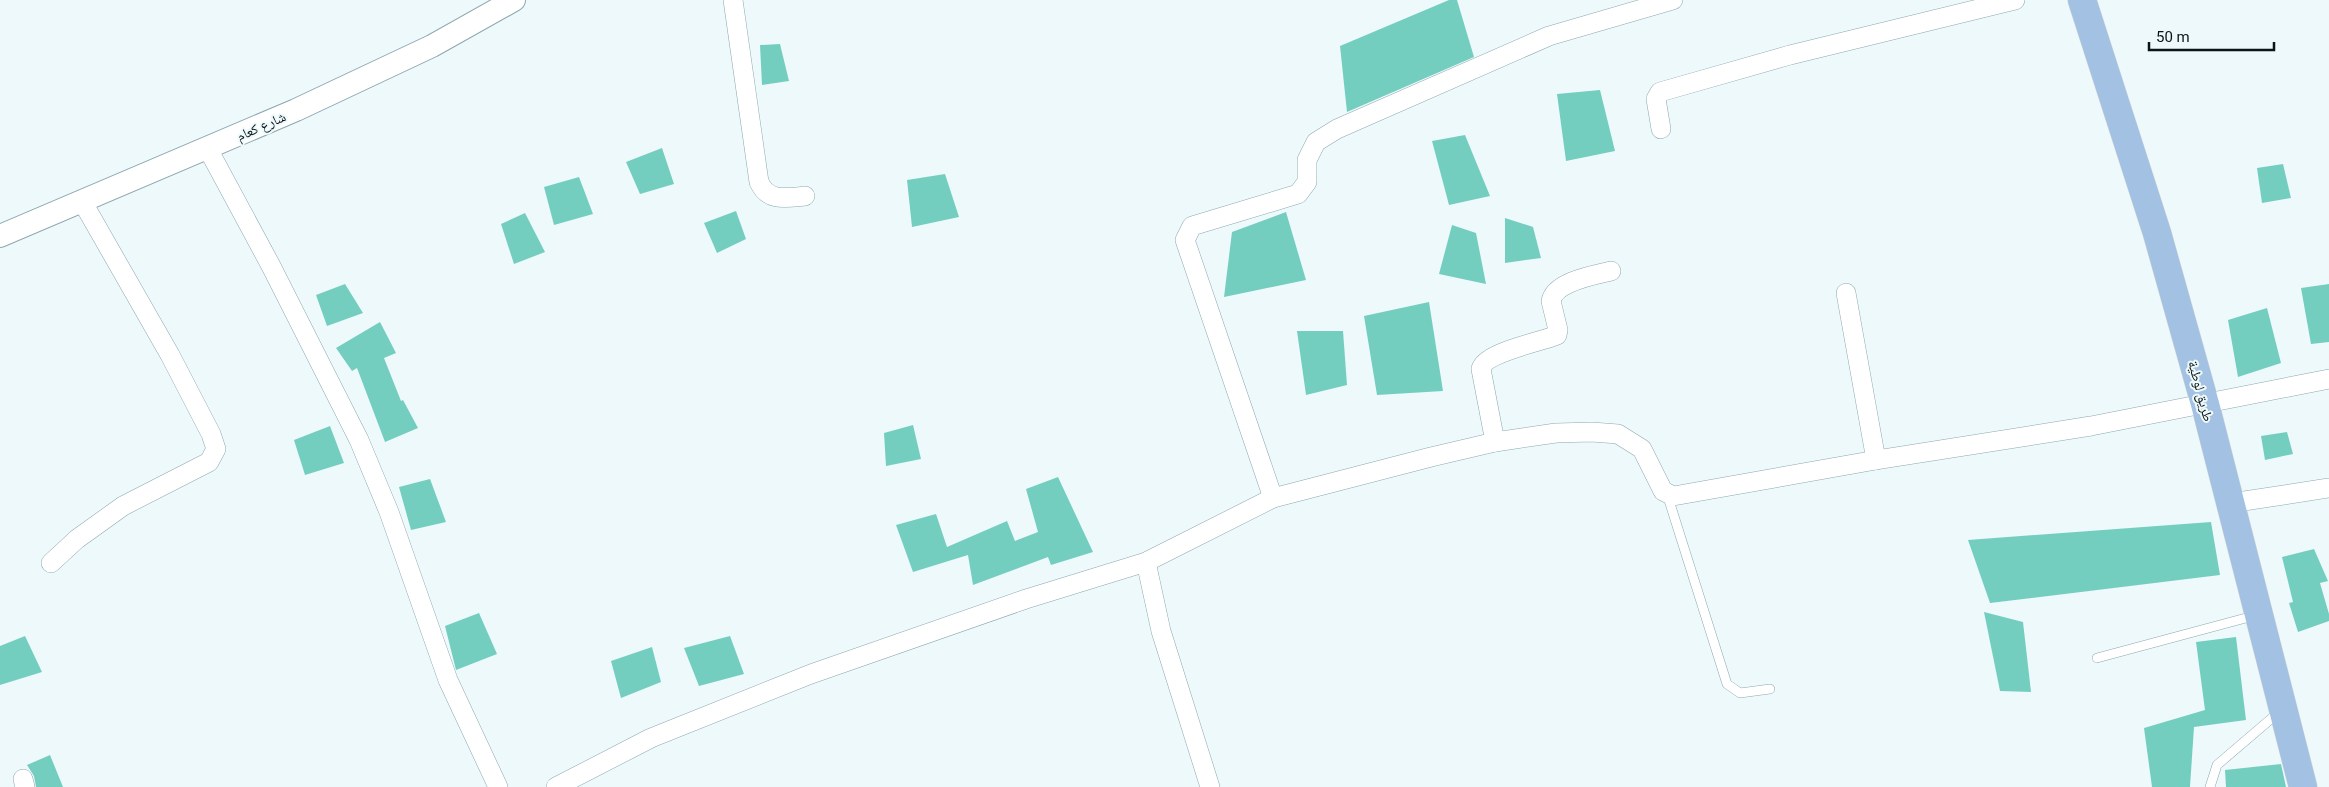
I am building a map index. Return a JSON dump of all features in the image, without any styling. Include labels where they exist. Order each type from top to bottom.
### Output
[{"type":"main road","name":"طريق لوطية","points":[[2082,0],[2157,233],[2205,404],[2303,787]]},
{"type":"street","name":"شارع كعام","points":[[0,236],[208,149],[423,50],[514,0]]},
{"type":"street","points":[[733,0],[759,182],[763,190],[777,199],[805,196]]},
{"type":"street","points":[[1273,498],[1185,240],[1192,226],[1298,194],[1307,182],[1307,160],[1316,142],[1337,128],[1549,36],[1672,0]]},
{"type":"street","points":[[1661,129],[1656,99],[1660,92],[1790,55],[2015,0]]},
{"type":"street","points":[[208,149],[275,275],[358,440],[389,512],[448,680],[498,787]]},
{"type":"street","points":[[51,563],[84,534],[123,506],[209,462],[216,448],[211,434],[170,355],[82,201]]},
{"type":"street","points":[[1495,442],[1481,369],[1482,364],[1486,360],[1556,335],[1558,330],[1550,301],[1554,293],[1572,281],[1611,271]]},
{"type":"street","points":[[1846,293],[1876,460]]},
{"type":"street","points":[[556,787],[651,738],[794,681],[1026,599],[1146,562],[1273,498],[1495,442],[1556,434],[1592,432],[1618,434],[1642,449],[1656,478],[1667,494],[1679,495],[1876,460],[2091,426],[2329,379]]},
{"type":"street","points":[[2231,503],[2329,488]]},
{"type":"street","points":[[1146,562],[1161,631],[1210,787]]},
{"type":"lane","points":[[1667,494],[1727,684],[1740,694],[1770,689]]},
{"type":"lane","points":[[2097,658],[2260,614]]},
{"type":"lane","points":[[2210,787],[2217,765],[2283,709]]},
{"type":"building","points":[[1449,0],[1457,0],[1474,57],[1347,112],[1340,46]]},
{"type":"building","points":[[780,44],[789,81],[762,85],[760,45]]},
{"type":"building","points":[[1600,90],[1615,151],[1566,161],[1557,94]]},
{"type":"building","points":[[1465,135],[1490,196],[1449,205],[1432,141]]},
{"type":"building","points":[[662,148],[674,184],[640,194],[626,162]]},
{"type":"building","points":[[2283,164],[2291,198],[2262,203],[2257,168]]},
{"type":"building","points":[[945,174],[959,217],[912,227],[907,180]]},
{"type":"building","points":[[579,177],[593,214],[554,225],[544,187]]},
{"type":"building","points":[[736,211],[746,239],[717,253],[704,223]]},
{"type":"building","points":[[1286,212],[1306,280],[1224,297],[1232,232]]},
{"type":"building","points":[[525,213],[545,252],[514,264],[501,224]]},
{"type":"building","points":[[1505,218],[1533,227],[1541,258],[1505,263]]},
{"type":"building","points":[[1452,225],[1476,233],[1486,284],[1439,274]]},
{"type":"building","points":[[345,284],[363,313],[327,326],[316,295]]},
{"type":"building","points":[[2329,284],[2329,342],[2311,344],[2301,288]]},
{"type":"building","points":[[1429,302],[1443,391],[1377,395],[1364,316]]},
{"type":"building","points":[[2267,308],[2281,363],[2238,377],[2228,320]]},
{"type":"building","points":[[380,322],[396,353],[384,358],[401,401],[403,400],[418,428],[385,442],[357,368],[352,371],[336,348]]},
{"type":"building","points":[[1297,331],[1343,331],[1347,385],[1306,395]]},
{"type":"building","points":[[913,425],[921,459],[886,466],[884,433]]},
{"type":"building","points":[[330,426],[344,463],[305,475],[294,440]]},
{"type":"building","points":[[2287,432],[2293,454],[2265,460],[2261,436]]},
{"type":"building","points":[[1058,477],[1093,552],[1051,565],[1048,557],[973,585],[968,555],[913,572],[896,525],[936,514],[947,547],[1007,521],[1015,541],[1038,532],[1026,489]]},
{"type":"building","points":[[430,479],[446,522],[411,530],[399,487]]},
{"type":"building","points":[[2211,522],[2220,575],[1990,603],[1968,540]]},
{"type":"building","points":[[2314,549],[2328,581],[2320,583],[2329,614],[2329,621],[2298,632],[2289,603],[2293,602],[2282,557]]},
{"type":"building","points":[[1984,612],[2023,622],[2031,692],[2000,691]]},
{"type":"building","points":[[479,613],[497,654],[456,670],[445,626]]},
{"type":"building","points":[[25,636],[42,672],[0,685],[0,646]]},
{"type":"building","points":[[730,636],[744,674],[699,686],[684,648]]},
{"type":"building","points":[[2236,637],[2246,720],[2194,727],[2190,787],[2152,787],[2144,728],[2205,710],[2196,642]]},
{"type":"building","points":[[652,647],[661,682],[621,698],[611,661]]},
{"type":"building","points":[[50,755],[63,787],[36,787],[34,776],[27,765]]},
{"type":"building","points":[[2281,764],[2286,787],[2226,787],[2225,770]]}]
